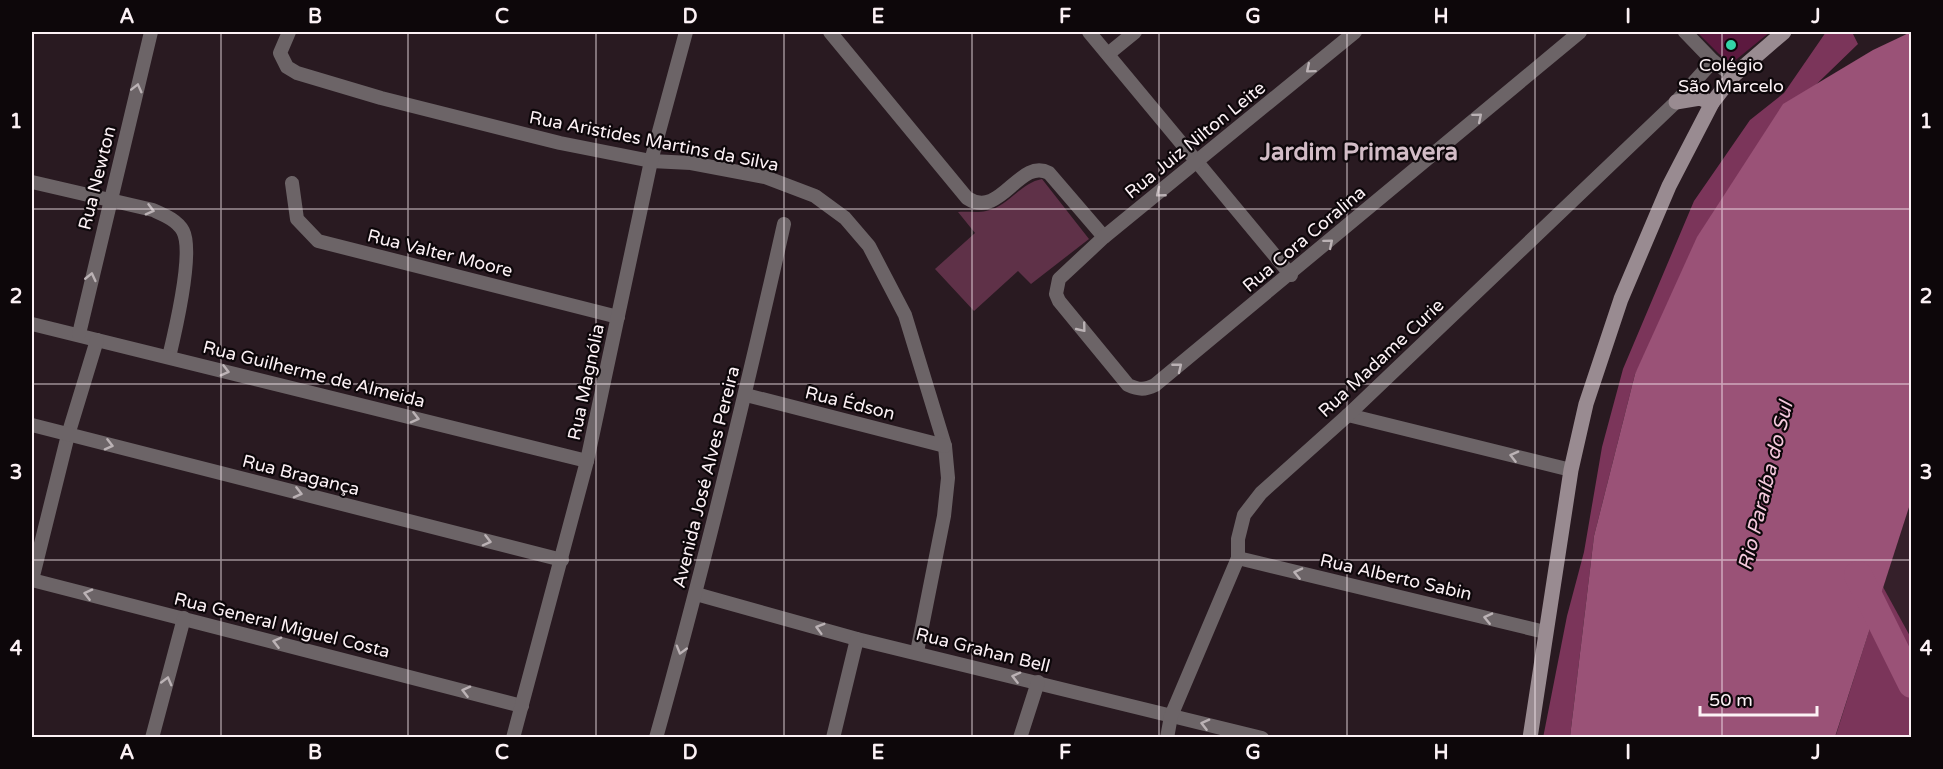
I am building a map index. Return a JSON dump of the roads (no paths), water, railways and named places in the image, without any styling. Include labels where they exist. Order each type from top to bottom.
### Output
[{"type":"main road","points":[[1530,738],[1571,470],[1586,404],[1621,299],[1669,186],[1712,102],[1733,76],[1784,32]]},
{"type":"main road","points":[[1676,102],[1694,98],[1712,102]]},
{"type":"street","name":"Rua Newton","points":[[79,334],[147,32]]},
{"type":"street","name":"Rua Aristides Martins da Silva","points":[[289,32],[280,53],[286,67],[297,73],[464,120],[651,161],[691,163],[765,177],[815,196],[845,218],[869,246],[905,315],[945,446],[948,477],[944,516],[917,652]]},
{"type":"street","name":"Rua Magnólia","points":[[513,738],[587,461],[651,161],[686,32]]},
{"type":"street","points":[[830,32],[967,198],[982,204],[993,201],[1033,170],[1041,169],[1049,173],[1104,237]]},
{"type":"street","points":[[1089,32],[1291,275]]},
{"type":"street","points":[[1107,54],[1135,32]]},
{"type":"street","name":"Rua Juiz Nilton Leite","points":[[1128,385],[1059,301],[1056,294],[1059,279],[1104,237],[1355,32]]},
{"type":"street","name":"Rua Cora Coralina","points":[[1128,385],[1137,389],[1147,389],[1155,385],[1291,275],[1580,32]]},
{"type":"street","points":[[1685,32],[1713,61],[1733,76]]},
{"type":"street","name":"Rua Madame Curie","points":[[1167,738],[1171,716],[1238,558],[1238,539],[1244,515],[1261,493],[1348,415],[1676,102],[1713,61]]},
{"type":"street","points":[[32,182],[110,202],[153,210],[170,217],[183,231],[186,245],[185,270],[169,357]]},
{"type":"street","name":"Rua Valter Moore","points":[[292,183],[297,219],[305,231],[318,241],[618,317]]},
{"type":"street","name":"Avenida José Alves Pereira","points":[[656,738],[696,594],[746,395],[784,224]]},
{"type":"street","name":"Rua Guilherme de Almeida","points":[[32,324],[587,461]]},
{"type":"street","points":[[32,580],[68,435],[97,340]]},
{"type":"street","name":"Rua Édson","points":[[746,395],[945,446]]},
{"type":"street","points":[[1348,415],[1571,470]]},
{"type":"street","name":"Rua Bragança","points":[[32,426],[562,560]]},
{"type":"street","name":"Rua Alberto Sabin","points":[[1238,558],[1545,632]]},
{"type":"street","name":"Rua General Miguel Costa","points":[[32,580],[522,705]]},
{"type":"street","name":"Rua Grahan Bell","points":[[696,594],[857,639],[1262,738]]},
{"type":"street","points":[[152,738],[184,618]]},
{"type":"street","points":[[833,738],[857,639]]},
{"type":"street","points":[[1020,738],[1038,682]]},
{"type":"water","name":"Rio Paraíba do Sul","points":[[1911,32],[1911,501],[1835,737],[1570,737],[1594,536],[1635,374],[1697,237],[1783,104],[1873,50]]},
{"type":"waterway","points":[[1858,575],[1912,684]]},
{"type":"place","name":"Colégio São Marcelo","points":[[1731,45]]},
{"type":"district","name":"Jardim Primavera","points":[[1359,152]]}]
